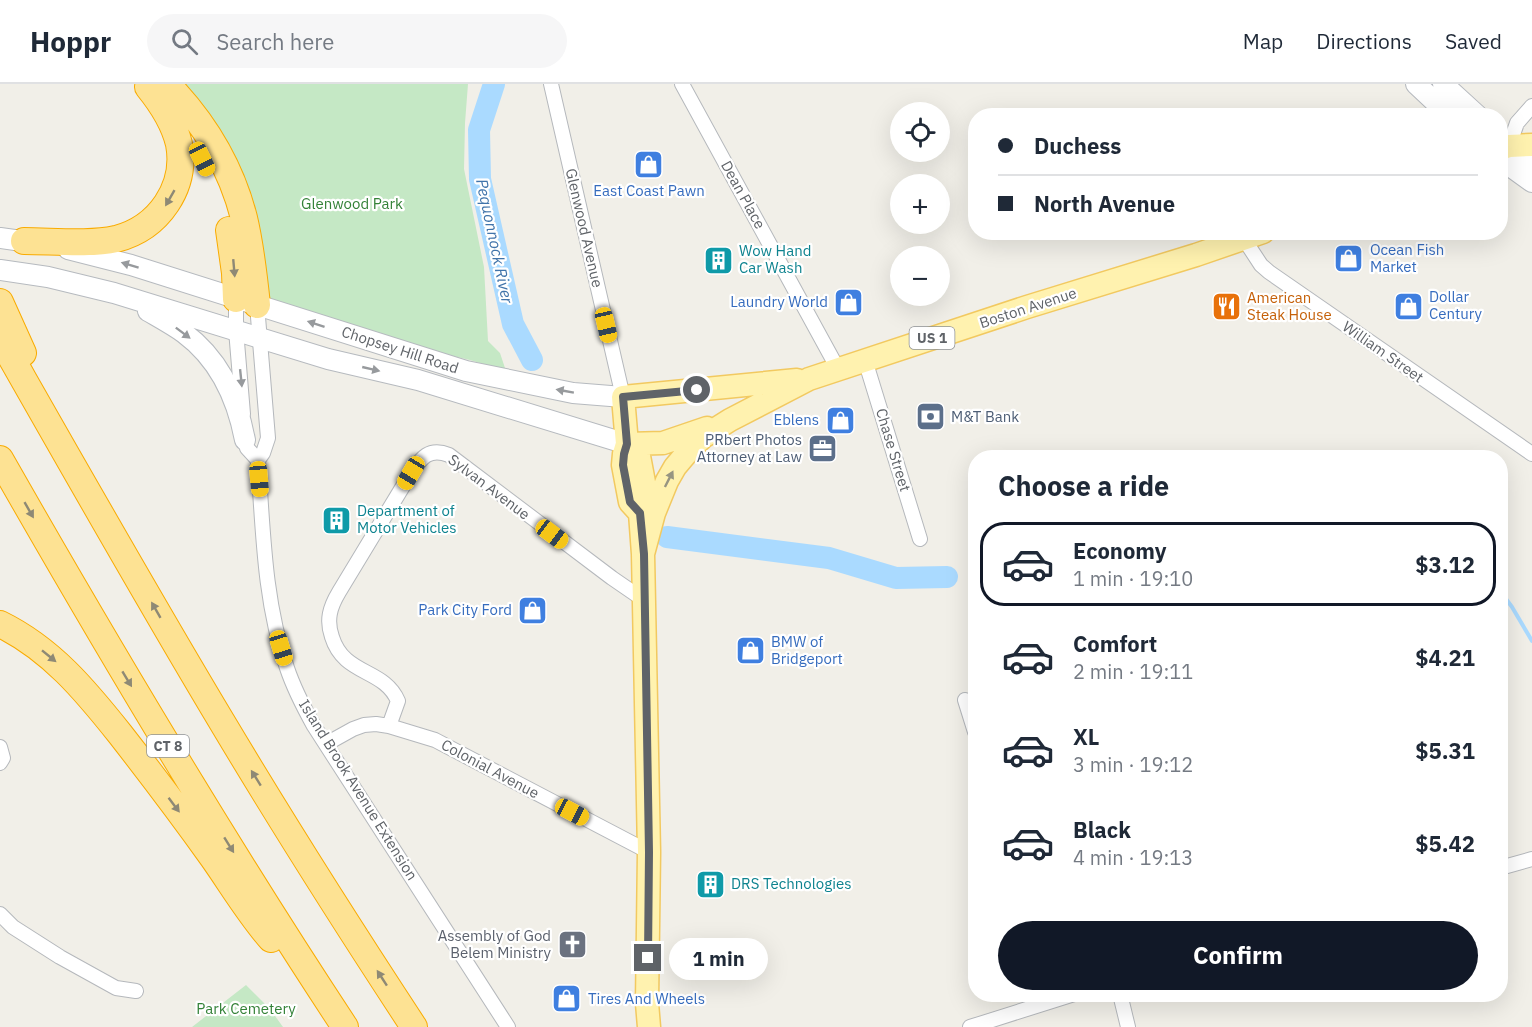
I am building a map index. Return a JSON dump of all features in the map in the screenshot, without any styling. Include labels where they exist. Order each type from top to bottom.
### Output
[{"type":"highway","points":[[11,240],[91,242],[118,238],[144,226],[164,208],[171,198],[180,165],[176,133],[153,85]]},
{"type":"highway","points":[[153,85],[191,111],[218,150],[228,172],[244,220],[252,261],[246,302]]},
{"type":"highway","points":[[0,302],[77,473]]},
{"type":"highway","points":[[0,338],[240,752],[414,1027]]},
{"type":"highway","name":"CT 8","points":[[0,459],[77,595],[160,734],[345,1027]]},
{"type":"highway","points":[[0,624],[42,650],[81,686],[159,786],[264,931],[322,992]]},
{"type":"main road","points":[[1416,84],[1442,108]]},
{"type":"main road","points":[[1443,84],[1469,108]]},
{"type":"main road","points":[[1508,147],[1532,145]]},
{"type":"main road","points":[[1508,151],[1532,162]]},
{"type":"main road","points":[[1508,155],[1532,182]]},
{"type":"main road","name":"Chopsey Hill Road","points":[[11,240],[76,250],[109,258],[466,371],[573,393],[623,397],[810,379]]},
{"type":"main road","name":"Boston Avenue","points":[[730,420],[810,379],[838,369],[1241,240]]},
{"type":"main road","name":"Chopsey Hill Road","points":[[0,270],[71,282],[114,293],[328,359],[418,380],[627,444],[663,443],[730,420]]},
{"type":"main road","points":[[114,293],[176,327],[206,354],[230,390],[239,414],[244,440]]},
{"type":"main road","name":"Glenwood Avenue","points":[[623,397],[627,444],[623,465],[630,502],[640,513],[644,554]]},
{"type":"main road","name":"US 1","points":[[649,1027],[647,1002],[649,852],[644,554],[654,513],[675,467],[691,447],[730,420]]},
{"type":"street","name":"Glenwood Avenue","points":[[551,84],[623,397]]},
{"type":"street","name":"Dean Place","points":[[682,84],[838,369]]},
{"type":"street","points":[[1508,137],[1516,123],[1532,106]]},
{"type":"street","name":"William Street","points":[[1255,240],[1261,265],[1269,272],[1532,454]]},
{"type":"street","points":[[246,302],[236,330],[244,440],[247,448],[258,460]]},
{"type":"street","name":"Island Brook Avenue Extension","points":[[246,302],[260,338],[268,438],[258,460],[268,580],[287,670],[314,726],[508,1027]]},
{"type":"street","name":"Chase Street","points":[[866,360],[920,539]]},
{"type":"street","name":"Sylvan Avenue","points":[[389,726],[398,701],[393,691],[380,680],[343,658],[333,640],[329,613],[339,592],[411,473],[427,454],[440,452],[449,455],[644,600]]},
{"type":"street","points":[[965,700],[968,710]]},
{"type":"street","name":"Colonial Avenue","points":[[326,744],[358,727],[376,724],[435,740],[649,852]]},
{"type":"street","points":[[0,747],[3,758],[0,763]]},
{"type":"street","points":[[1508,866],[1532,858]]},
{"type":"street","points":[[0,914],[13,927],[60,957],[117,988],[136,991]]},
{"type":"street","points":[[970,1027],[1044,1002]]},
{"type":"street","points":[[1122,1002],[1128,1027]]},
{"type":"green space","name":"Glenwood Park","points":[[164,84],[468,84],[464,169],[484,267],[488,341],[500,353],[506,371],[470,360],[307,322],[245,302],[241,241],[220,172]]},
{"type":"green space","name":"Park Cemetery","points":[[246,985],[270,1009],[283,1027],[192,1027]]},
{"type":"waterway","name":"Pequonnock River","points":[[494,84],[479,130],[480,179],[513,324],[532,360]]},
{"type":"waterway","name":"Pequonnock River","points":[[667,537],[829,558],[896,578],[947,577]]},
{"type":"waterway","name":"Pequonnock River","points":[[1508,602],[1532,641]]},
{"type":"place","name":"East Coast Pawn","points":[[649,164]]},
{"type":"place","name":"Ocean Fish Market","points":[[1349,259]]},
{"type":"place","name":"Wow Hand Car Wash","points":[[718,260]]},
{"type":"place","name":"Laundry World","points":[[849,302]]},
{"type":"place","name":"Dollar Century","points":[[1408,306]]},
{"type":"place","name":"American Steak House","points":[[1226,307]]},
{"type":"place","name":"M&T Bank","points":[[930,417]]},
{"type":"place","name":"Eblens","points":[[840,420]]},
{"type":"place","name":"PRbert Photos Attorney at Law","points":[[823,449]]},
{"type":"place","name":"Department of Motor Vehicles","points":[[336,520]]},
{"type":"place","name":"Park City Ford","points":[[533,610]]},
{"type":"place","name":"BMW of Bridgeport","points":[[750,651]]},
{"type":"place","name":"DRS Technologies","points":[[710,884]]},
{"type":"place","name":"Assembly of God Belem Ministry","points":[[572,945]]},
{"type":"place","name":"Tires And Wheels","points":[[567,999]]},
{"type":"route","points":[[648,958],[649,852],[644,554],[640,513],[630,502],[623,465],[627,444],[623,397],[697,390]]}]
